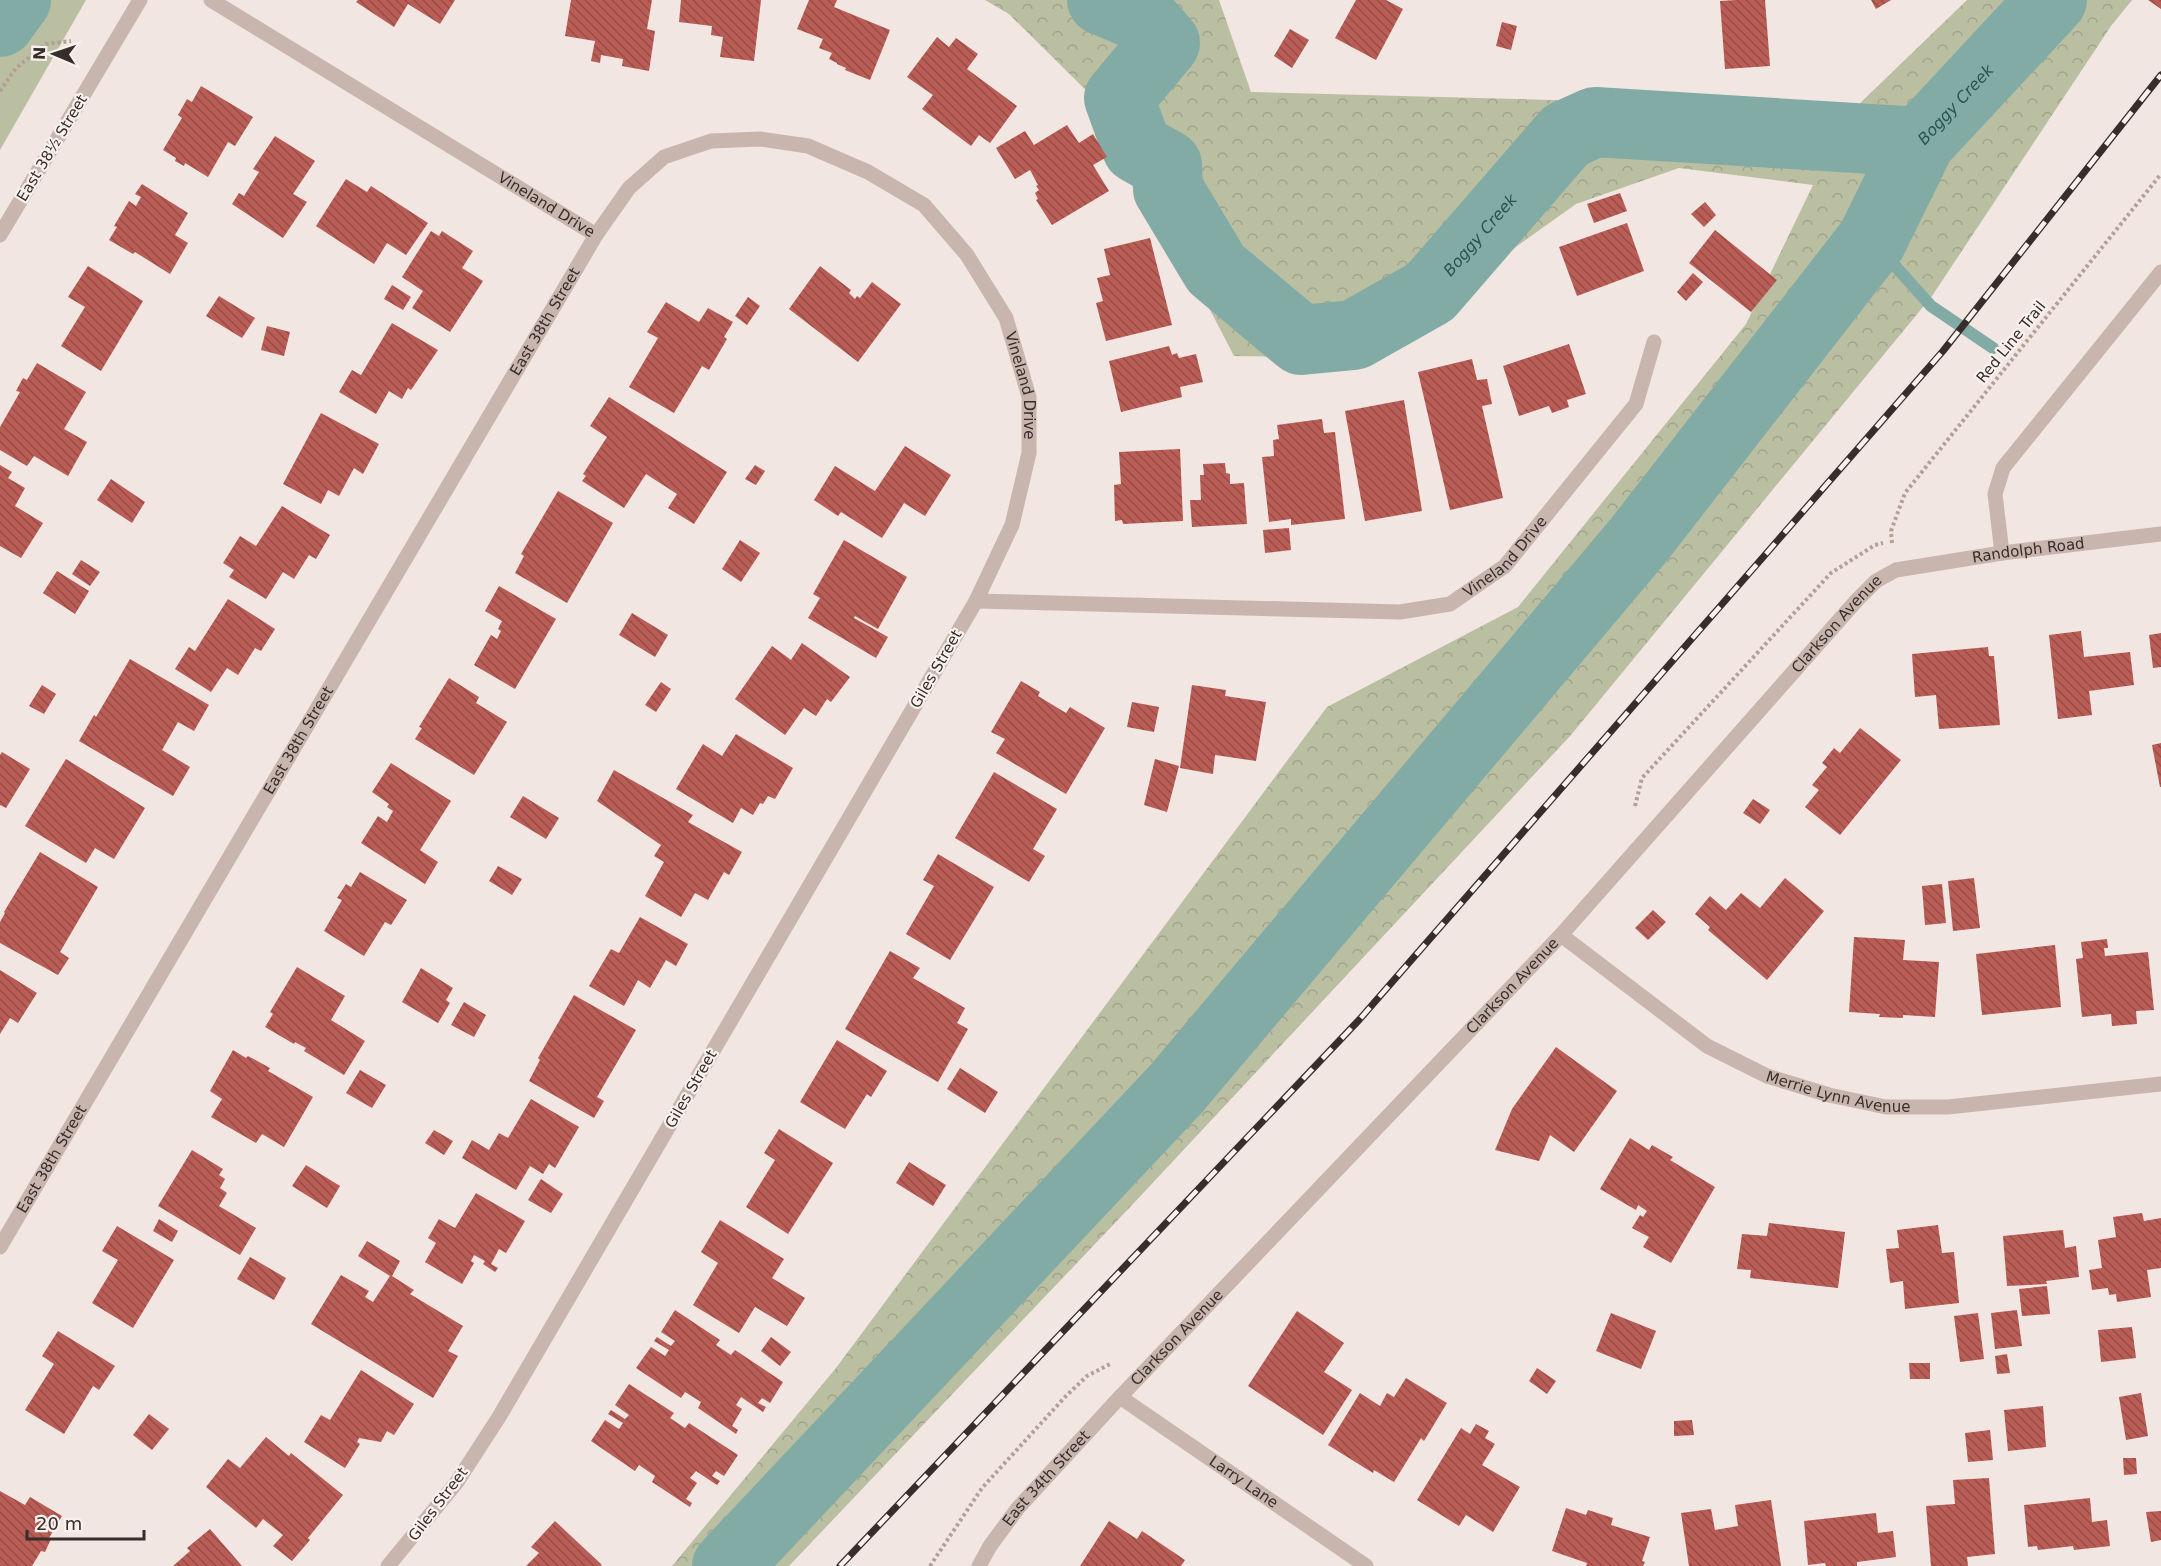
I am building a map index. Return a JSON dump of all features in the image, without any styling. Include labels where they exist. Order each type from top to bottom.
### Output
[{"type":"street","name":"East 38½ Street","points":[[0,235],[140,0]]},
{"type":"street","name":"Vineland Drive","points":[[211,0],[596,234],[629,188],[664,157],[711,141],[760,139],[808,146],[868,171],[924,206],[967,255],[1006,318],[1029,397],[1029,453],[1012,525],[976,601],[1400,612],[1450,604],[1505,566],[1636,404],[1654,342]]},
{"type":"street","name":"East 38th Street","points":[[0,1247],[596,234]]},
{"type":"street","points":[[2002,553],[1995,494],[2003,468],[2161,273]]},
{"type":"street","name":"Randolph Road","points":[[1896,570],[2002,553],[2161,534]]},
{"type":"street","name":"Clarkson Avenue","points":[[1120,1397],[1560,935],[1857,600],[1876,582],[1896,570]]},
{"type":"street","name":"Giles Street","points":[[388,1566],[457,1482],[499,1417],[976,601]]},
{"type":"street","name":"Merrie Lynn Avenue","points":[[1560,935],[1707,1046],[1767,1076],[1829,1095],[1886,1107],[1948,1107],[2161,1084]]},
{"type":"street","name":"East 34th Street","points":[[979,1566],[990,1546],[1018,1508],[1120,1397]]},
{"type":"street","name":"Larry Lane","points":[[1120,1397],[1366,1566]]},
{"type":"path","points":[[0,91],[16,68],[46,44],[71,41]]},
{"type":"path","name":"Red Line Trail","points":[[1891,531],[1905,493],[2161,174]]},
{"type":"path","points":[[1635,809],[1642,778],[1832,573],[1875,546],[1892,540]]},
{"type":"path","points":[[930,1566],[982,1488],[1065,1397],[1087,1376],[1113,1362]]},
{"type":"green space","points":[[0,0],[86,0],[0,150]]},
{"type":"green space","points":[[985,0],[1219,0],[1251,92],[1855,108],[1967,0],[2132,0],[2111,26],[1932,296],[1571,735],[1133,1204],[789,1566],[672,1566],[836,1368],[1327,707],[1518,607],[1746,324],[1813,185],[1679,168],[1576,204],[1360,358],[1234,356],[1106,110],[1009,14]]},
{"type":"building","points":[[358,0],[455,0],[440,24],[408,4],[394,27],[356,2]]},
{"type":"building","points":[[571,0],[652,0],[647,29],[655,31],[649,71],[622,66],[623,59],[601,55],[600,63],[591,61],[595,41],[565,36]]},
{"type":"building","points":[[681,0],[761,0],[754,61],[720,57],[723,37],[711,35],[712,26],[679,22]]},
{"type":"building","points":[[809,0],[837,0],[834,7],[890,30],[870,80],[845,70],[846,68],[829,59],[832,53],[819,48],[823,39],[797,29]]},
{"type":"building","points":[[1356,0],[1386,0],[1403,9],[1376,60],[1335,38]]},
{"type":"building","points":[[1765,0],[1770,66],[1725,69],[1720,1]]},
{"type":"building","points":[[1871,0],[1891,0],[1876,9]]},
{"type":"building","points":[[2148,0],[2161,0],[2161,9]]},
{"type":"building","points":[[1502,22],[1517,26],[1511,50],[1496,46]]},
{"type":"building","points":[[1290,29],[1309,40],[1292,68],[1274,56]]},
{"type":"building","points":[[937,37],[949,47],[956,38],[978,54],[967,69],[1017,106],[990,143],[979,135],[971,146],[922,109],[933,95],[907,77]]},
{"type":"building","points":[[201,86],[253,117],[235,146],[228,142],[208,177],[185,163],[184,166],[175,161],[176,158],[163,150],[182,118],[178,115],[187,99],[192,102]]},
{"type":"building","points":[[1067,125],[1079,143],[1093,134],[1107,157],[1093,165],[1109,191],[1052,225],[1036,200],[1038,199],[1035,193],[1039,190],[1036,186],[1038,185],[1030,170],[1015,179],[996,148],[1025,131],[1034,145]]},
{"type":"building","points":[[275,136],[315,161],[293,194],[307,202],[283,238],[232,204],[239,193],[244,196],[259,172],[253,169]]},
{"type":"building","points":[[346,179],[367,192],[371,186],[428,223],[406,255],[387,243],[374,264],[316,226]]},
{"type":"building","points":[[142,184],[188,213],[175,235],[188,243],[170,274],[135,252],[133,254],[109,240],[117,227],[114,226],[129,201],[136,206],[141,197],[135,194]]},
{"type":"building","points":[[1620,193],[1627,211],[1594,223],[1587,204]]},
{"type":"building","points":[[1705,202],[1716,215],[1704,227],[1691,214]]},
{"type":"building","points":[[1627,223],[1644,271],[1577,296],[1559,247]]},
{"type":"building","points":[[1715,230],[1777,280],[1751,312],[1689,263]]},
{"type":"building","points":[[431,231],[439,236],[442,231],[473,251],[462,268],[483,281],[450,332],[412,308],[423,291],[402,277]]},
{"type":"building","points":[[1150,238],[1172,325],[1106,341],[1096,303],[1103,301],[1097,278],[1110,275],[1104,249]]},
{"type":"building","points":[[88,266],[143,301],[101,371],[61,346],[85,307],[68,297]]},
{"type":"building","points":[[820,266],[851,290],[849,293],[855,299],[857,296],[860,298],[872,282],[901,304],[858,362],[789,309]]},
{"type":"building","points":[[1693,273],[1703,282],[1686,301],[1677,292]]},
{"type":"building","points":[[392,285],[411,297],[403,310],[384,299]]},
{"type":"building","points":[[219,296],[255,318],[242,338],[206,316]]},
{"type":"building","points":[[748,297],[760,306],[747,325],[735,316]]},
{"type":"building","points":[[666,302],[699,322],[708,308],[733,322],[724,337],[727,339],[709,370],[702,366],[674,413],[629,387],[658,338],[647,332]]},
{"type":"building","points":[[392,323],[438,350],[411,390],[408,388],[402,399],[389,391],[376,414],[339,392],[352,370],[361,375]]},
{"type":"building","points":[[267,326],[290,332],[284,356],[261,350]]},
{"type":"building","points":[[1569,344],[1586,394],[1567,400],[1569,407],[1552,413],[1549,406],[1519,416],[1503,366]]},
{"type":"building","points":[[1169,346],[1172,355],[1177,353],[1179,358],[1196,354],[1203,382],[1180,387],[1182,397],[1121,412],[1109,361]]},
{"type":"building","points":[[1472,359],[1477,380],[1487,379],[1492,404],[1482,406],[1503,498],[1450,510],[1418,372]]},
{"type":"building","points":[[37,363],[86,392],[64,429],[87,442],[68,476],[34,456],[27,466],[0,450],[0,427],[20,392],[16,391],[23,378],[27,380]]},
{"type":"building","points":[[609,397],[727,472],[694,524],[668,508],[677,494],[646,474],[624,508],[582,481],[586,476],[583,474],[607,437],[590,426]]},
{"type":"building","points":[[1404,400],[1422,511],[1365,521],[1345,411]]},
{"type":"building","points":[[321,413],[379,444],[363,474],[354,468],[339,496],[328,490],[321,504],[283,484]]},
{"type":"building","points":[[1322,419],[1324,433],[1335,432],[1345,519],[1291,525],[1291,519],[1269,522],[1262,457],[1274,456],[1273,440],[1279,439],[1277,425]]},
{"type":"building","points":[[905,446],[951,475],[925,516],[904,503],[882,538],[841,512],[838,516],[814,500],[835,466],[875,491]]},
{"type":"building","points":[[1180,449],[1183,521],[1123,524],[1122,520],[1115,521],[1114,485],[1121,484],[1119,452]]},
{"type":"building","points":[[1225,463],[1226,473],[1230,474],[1230,484],[1244,483],[1247,524],[1192,527],[1190,500],[1201,500],[1200,475],[1204,475],[1203,464]]},
{"type":"building","points":[[0,465],[12,472],[8,478],[25,488],[15,506],[43,523],[21,558],[0,546]]},
{"type":"building","points":[[755,465],[765,471],[756,485],[745,479]]},
{"type":"building","points":[[111,479],[145,502],[132,523],[97,500]]},
{"type":"building","points":[[558,491],[613,523],[567,603],[515,573],[524,556],[521,554]]},
{"type":"building","points":[[282,506],[330,535],[316,559],[309,555],[294,579],[283,572],[266,599],[229,577],[234,570],[223,563],[240,536],[256,546]]},
{"type":"building","points":[[1289,528],[1291,550],[1265,553],[1263,530]]},
{"type":"building","points":[[740,540],[760,553],[741,582],[722,569]]},
{"type":"building","points":[[844,540],[907,577],[878,629],[855,616],[854,618],[888,637],[876,658],[808,618],[820,598],[813,594]]},
{"type":"building","points":[[81,560],[100,572],[90,586],[72,574]]},
{"type":"building","points":[[57,571],[89,591],[75,614],[43,593]]},
{"type":"building","points":[[499,586],[556,619],[515,689],[474,665],[491,635],[497,639],[501,631],[498,629],[502,621],[485,611]]},
{"type":"building","points":[[228,599],[275,629],[261,651],[255,648],[238,675],[227,668],[211,692],[175,669],[189,647],[195,651]]},
{"type":"building","points":[[632,613],[668,635],[655,657],[619,635]]},
{"type":"building","points":[[2081,631],[2084,657],[2130,652],[2134,685],[2089,691],[2092,715],[2058,719],[2049,635]]},
{"type":"building","points":[[2161,633],[2161,667],[2153,668],[2149,635]]},
{"type":"building","points":[[802,643],[850,677],[831,702],[827,699],[816,716],[804,708],[785,735],[735,699],[772,646],[791,660]]},
{"type":"building","points":[[1988,647],[1989,656],[1994,656],[2000,725],[1939,729],[1936,695],[1915,697],[1912,654]]},
{"type":"building","points":[[130,659],[209,705],[194,731],[178,722],[162,750],[190,767],[173,796],[79,741]]},
{"type":"building","points":[[449,678],[479,697],[476,703],[507,722],[474,775],[415,739],[422,728],[419,727]]},
{"type":"building","points":[[1021,681],[1040,692],[1038,696],[1066,713],[1070,707],[1105,728],[1066,794],[996,753],[1005,739],[991,732]]},
{"type":"building","points":[[661,682],[671,689],[656,712],[645,705]]},
{"type":"building","points":[[42,685],[56,694],[44,714],[29,706]]},
{"type":"building","points":[[1192,685],[1226,690],[1225,696],[1266,702],[1256,761],[1215,755],[1213,774],[1180,768]]},
{"type":"building","points":[[1132,702],[1159,707],[1154,732],[1127,727]]},
{"type":"building","points":[[1860,728],[1901,760],[1840,835],[1805,807],[1819,790],[1812,785],[1827,767],[1822,763],[1834,748],[1840,753]]},
{"type":"building","points":[[736,734],[793,768],[775,799],[768,796],[763,804],[760,803],[753,815],[741,808],[733,823],[676,789],[703,744],[722,756]]},
{"type":"building","points":[[2161,743],[2161,787],[2160,787],[2152,745]]},
{"type":"building","points":[[2,752],[30,769],[6,808],[0,805],[0,755]]},
{"type":"building","points":[[66,759],[145,808],[114,859],[95,848],[86,863],[25,826]]},
{"type":"building","points":[[1155,759],[1179,766],[1167,812],[1144,805]]},
{"type":"building","points":[[391,763],[451,801],[420,850],[438,862],[425,884],[361,843],[378,816],[387,822],[393,811],[387,807],[389,804],[372,792]]},
{"type":"building","points":[[614,770],[693,815],[688,822],[742,852],[729,875],[724,872],[708,900],[695,893],[681,917],[645,896],[664,862],[654,856],[661,845],[597,801]]},
{"type":"building","points":[[994,772],[1057,809],[1033,849],[1045,856],[1029,882],[955,838]]},
{"type":"building","points":[[523,796],[559,818],[546,839],[510,817]]},
{"type":"building","points":[[1753,799],[1770,810],[1760,824],[1743,813]]},
{"type":"building","points":[[40,852],[98,887],[60,952],[69,958],[58,975],[0,943],[0,922],[4,912]]},
{"type":"building","points":[[938,854],[994,887],[950,960],[906,934],[934,886],[923,880]]},
{"type":"building","points":[[498,866],[522,879],[512,895],[489,881]]},
{"type":"building","points":[[360,872],[407,900],[391,925],[385,922],[364,956],[324,931],[342,900],[337,898],[346,884],[351,887]]},
{"type":"building","points":[[1785,878],[1824,911],[1767,980],[1708,930],[1710,927],[1695,914],[1710,896],[1726,910],[1741,893],[1760,908]]},
{"type":"building","points":[[1974,878],[1980,928],[1953,931],[1948,881]]},
{"type":"building","points":[[1942,884],[1946,923],[1925,925],[1922,886]]},
{"type":"building","points":[[1653,910],[1666,922],[1648,940],[1635,928]]},
{"type":"building","points":[[640,917],[688,944],[676,966],[666,960],[650,988],[638,980],[624,1006],[589,986],[611,949],[619,953]]},
{"type":"building","points":[[1854,937],[1905,940],[1903,960],[1939,962],[1935,1017],[1903,1015],[1903,1018],[1879,1017],[1880,1014],[1849,1012]]},
{"type":"building","points":[[2107,939],[2108,948],[2104,948],[2105,956],[2148,952],[2154,1010],[2136,1011],[2137,1024],[2112,1026],[2111,1014],[2082,1017],[2076,959],[2083,958],[2081,942]]},
{"type":"building","points":[[2055,945],[2061,1007],[1982,1015],[1976,954]]},
{"type":"building","points":[[890,951],[920,968],[913,978],[965,1008],[957,1023],[968,1029],[938,1082],[845,1029]]},
{"type":"building","points":[[297,967],[345,996],[331,1020],[365,1041],[344,1075],[304,1051],[306,1048],[295,1042],[294,1044],[265,1027],[273,1014],[270,1012]]},
{"type":"building","points":[[421,968],[453,988],[446,1000],[450,1003],[438,1023],[402,1002]]},
{"type":"building","points":[[0,970],[37,993],[18,1023],[10,1018],[0,1034]]},
{"type":"building","points":[[574,995],[636,1030],[597,1097],[604,1101],[594,1118],[529,1081],[540,1060],[538,1058]]},
{"type":"building","points":[[464,1002],[486,1015],[474,1037],[451,1025]]},
{"type":"building","points":[[837,1040],[887,1071],[871,1097],[867,1094],[845,1129],[800,1102]]},
{"type":"building","points":[[1556,1047],[1617,1091],[1574,1152],[1550,1135],[1539,1161],[1495,1150],[1512,1109]]},
{"type":"building","points":[[233,1050],[270,1068],[268,1071],[313,1097],[284,1147],[262,1134],[256,1143],[211,1117],[222,1099],[210,1091]]},
{"type":"building","points":[[960,1068],[998,1092],[985,1113],[947,1089]]},
{"type":"building","points":[[360,1070],[386,1085],[372,1108],[346,1093]]},
{"type":"building","points":[[531,1099],[579,1127],[555,1168],[549,1164],[543,1174],[530,1166],[516,1190],[462,1158],[472,1140],[489,1150],[499,1133],[508,1138]]},
{"type":"building","points":[[779,1129],[833,1163],[788,1234],[746,1207],[775,1160],[764,1153]]},
{"type":"building","points":[[434,1130],[453,1141],[444,1155],[425,1143]]},
{"type":"building","points":[[1630,1138],[1649,1150],[1652,1145],[1673,1157],[1670,1160],[1715,1187],[1671,1263],[1643,1247],[1649,1237],[1632,1228],[1640,1215],[1643,1217],[1647,1211],[1638,1205],[1636,1210],[1600,1189]]},
{"type":"building","points":[[192,1150],[223,1169],[219,1175],[225,1179],[220,1188],[227,1193],[219,1206],[256,1228],[240,1255],[158,1206]]},
{"type":"building","points":[[909,1162],[946,1185],[933,1206],[896,1183]]},
{"type":"building","points":[[306,1165],[340,1186],[327,1208],[292,1186]]},
{"type":"building","points":[[541,1179],[563,1194],[551,1213],[528,1200]]},
{"type":"building","points":[[476,1193],[525,1221],[506,1253],[499,1249],[491,1264],[498,1268],[495,1272],[483,1264],[485,1261],[474,1255],[471,1261],[474,1263],[462,1284],[425,1262],[436,1243],[428,1238],[439,1219],[455,1228]]},
{"type":"building","points":[[2142,1213],[2144,1221],[2161,1218],[2161,1268],[2147,1270],[2151,1297],[2117,1302],[2116,1294],[2109,1295],[2108,1288],[2092,1290],[2089,1270],[2102,1268],[2098,1240],[2116,1237],[2113,1217]]},
{"type":"building","points":[[159,1219],[178,1231],[172,1242],[153,1231]]},
{"type":"building","points":[[720,1220],[784,1259],[772,1278],[805,1298],[787,1326],[755,1307],[739,1333],[693,1305],[718,1263],[701,1252]]},
{"type":"building","points":[[1769,1223],[1845,1232],[1838,1288],[1750,1278],[1751,1270],[1737,1269],[1742,1234],[1767,1236]]},
{"type":"building","points":[[1938,1225],[1942,1253],[1954,1252],[1959,1303],[1905,1309],[1903,1281],[1890,1283],[1886,1249],[1899,1248],[1897,1230]]},
{"type":"building","points":[[117,1226],[174,1260],[133,1328],[92,1303],[118,1260],[102,1251]]},
{"type":"building","points":[[2063,1230],[2065,1248],[2076,1246],[2079,1277],[2046,1281],[2047,1284],[2007,1286],[2003,1236]]},
{"type":"building","points":[[367,1241],[400,1261],[392,1276],[414,1290],[410,1294],[463,1326],[448,1351],[458,1356],[433,1398],[311,1324],[341,1275],[369,1291],[365,1297],[373,1302],[390,1276],[358,1256]]},
{"type":"building","points":[[250,1257],[286,1278],[274,1300],[237,1279]]},
{"type":"building","points":[[2047,1286],[2050,1314],[2022,1316],[2019,1289]]},
{"type":"building","points":[[675,1310],[720,1340],[716,1345],[731,1355],[735,1350],[783,1382],[770,1403],[762,1398],[758,1403],[766,1407],[763,1412],[741,1397],[736,1405],[742,1409],[732,1426],[738,1430],[736,1434],[698,1408],[701,1402],[685,1392],[681,1398],[636,1368],[651,1347],[665,1356],[669,1350],[654,1341],[657,1337],[671,1346],[675,1341],[661,1332]]},
{"type":"building","points":[[2017,1310],[2022,1346],[1995,1349],[1991,1313]]},
{"type":"building","points":[[1297,1311],[1344,1343],[1324,1372],[1352,1390],[1323,1435],[1248,1386]]},
{"type":"building","points":[[1611,1313],[1656,1331],[1641,1369],[1596,1351]]},
{"type":"building","points":[[1978,1313],[1984,1359],[1960,1362],[1954,1316]]},
{"type":"building","points":[[2132,1327],[2136,1358],[2101,1362],[2098,1330]]},
{"type":"building","points":[[58,1331],[115,1366],[99,1390],[93,1386],[64,1434],[25,1410],[54,1364],[42,1356]]},
{"type":"building","points":[[771,1337],[791,1352],[780,1366],[761,1351]]},
{"type":"building","points":[[2007,1354],[2010,1373],[1997,1374],[1995,1356]]},
{"type":"building","points":[[1909,1363],[1930,1363],[1930,1379],[1910,1379]]},
{"type":"building","points":[[1537,1368],[1556,1381],[1547,1394],[1529,1381]]},
{"type":"building","points":[[361,1370],[414,1404],[394,1435],[387,1431],[381,1442],[359,1438],[357,1442],[360,1444],[345,1468],[304,1442],[321,1415],[330,1420]]},
{"type":"building","points":[[1406,1378],[1447,1403],[1424,1441],[1421,1438],[1394,1482],[1374,1470],[1373,1473],[1328,1445],[1360,1393],[1380,1406],[1387,1393],[1394,1397]]},
{"type":"building","points":[[629,1384],[674,1413],[670,1418],[685,1428],[689,1423],[738,1455],[724,1476],[716,1471],[712,1476],[720,1481],[717,1485],[696,1471],[690,1478],[697,1483],[686,1499],[692,1503],[690,1507],[652,1482],[655,1476],[639,1465],[635,1471],[591,1441],[605,1420],[619,1429],[623,1423],[608,1414],[611,1410],[625,1419],[629,1415],[615,1405]]},
{"type":"building","points":[[2141,1393],[2148,1436],[2126,1440],[2119,1397]]},
{"type":"building","points":[[2043,1406],[2046,1447],[2008,1451],[2004,1410]]},
{"type":"building","points":[[149,1414],[169,1429],[152,1450],[133,1435]]},
{"type":"building","points":[[1692,1420],[1694,1435],[1674,1436],[1674,1421]]},
{"type":"building","points":[[1476,1424],[1489,1431],[1485,1438],[1495,1444],[1482,1465],[1520,1487],[1493,1532],[1466,1515],[1459,1526],[1417,1500],[1461,1428],[1470,1434]]},
{"type":"building","points":[[1990,1430],[1993,1460],[1968,1462],[1965,1433]]},
{"type":"building","points":[[266,1437],[289,1456],[291,1453],[343,1495],[292,1561],[273,1546],[283,1535],[263,1519],[256,1528],[206,1487],[228,1459],[240,1468]]},
{"type":"building","points":[[2123,1458],[2136,1458],[2137,1474],[2124,1475]]},
{"type":"building","points":[[1989,1478],[1995,1554],[1967,1557],[1968,1566],[1931,1566],[1926,1506],[1955,1504],[1953,1480]]},
{"type":"building","points":[[0,1491],[25,1505],[30,1497],[62,1516],[49,1538],[51,1539],[45,1552],[41,1551],[32,1566],[0,1566]]},
{"type":"building","points":[[2090,1498],[2092,1522],[2107,1520],[2110,1546],[2074,1550],[2073,1546],[2038,1550],[2037,1546],[2028,1547],[2024,1505]]},
{"type":"building","points":[[1771,1500],[1781,1566],[1689,1566],[1681,1513],[1711,1509],[1715,1530],[1738,1526],[1735,1505]]},
{"type":"building","points":[[1566,1508],[1586,1515],[1588,1510],[1613,1518],[1611,1525],[1650,1537],[1642,1561],[1645,1562],[1643,1566],[1586,1566],[1587,1563],[1552,1551]]},
{"type":"building","points":[[2161,1511],[2161,1540],[2151,1542],[2146,1512]]},
{"type":"building","points":[[1876,1513],[1878,1533],[1893,1531],[1896,1557],[1857,1562],[1857,1566],[1826,1566],[1825,1563],[1808,1565],[1804,1521]]},
{"type":"building","points":[[555,1521],[602,1565],[526,1566],[539,1553],[531,1547]]},
{"type":"building","points":[[1109,1521],[1137,1539],[1142,1531],[1185,1560],[1181,1566],[1080,1566]]},
{"type":"building","points":[[210,1529],[242,1566],[173,1566],[190,1551],[187,1548]]},
{"type":"waterway","name":"Boggy Creek","points":[[0,22],[16,0]]},
{"type":"waterway","name":"Boggy Creek","points":[[1102,0],[1142,17],[1165,43],[1119,98],[1137,148],[1167,165],[1168,189],[1216,269],[1301,340],[1354,335],[1430,292],[1566,135],[1595,122],[1920,142]]},
{"type":"waterway","points":[[727,1566],[1176,1089],[1638,541],[1872,240],[1920,142],[2052,0]]},
{"type":"waterway","points":[[1872,240],[1931,306],[1993,348]]},
{"type":"railway","points":[[840,1566],[1359,1020],[1943,351],[2161,75]]}]
